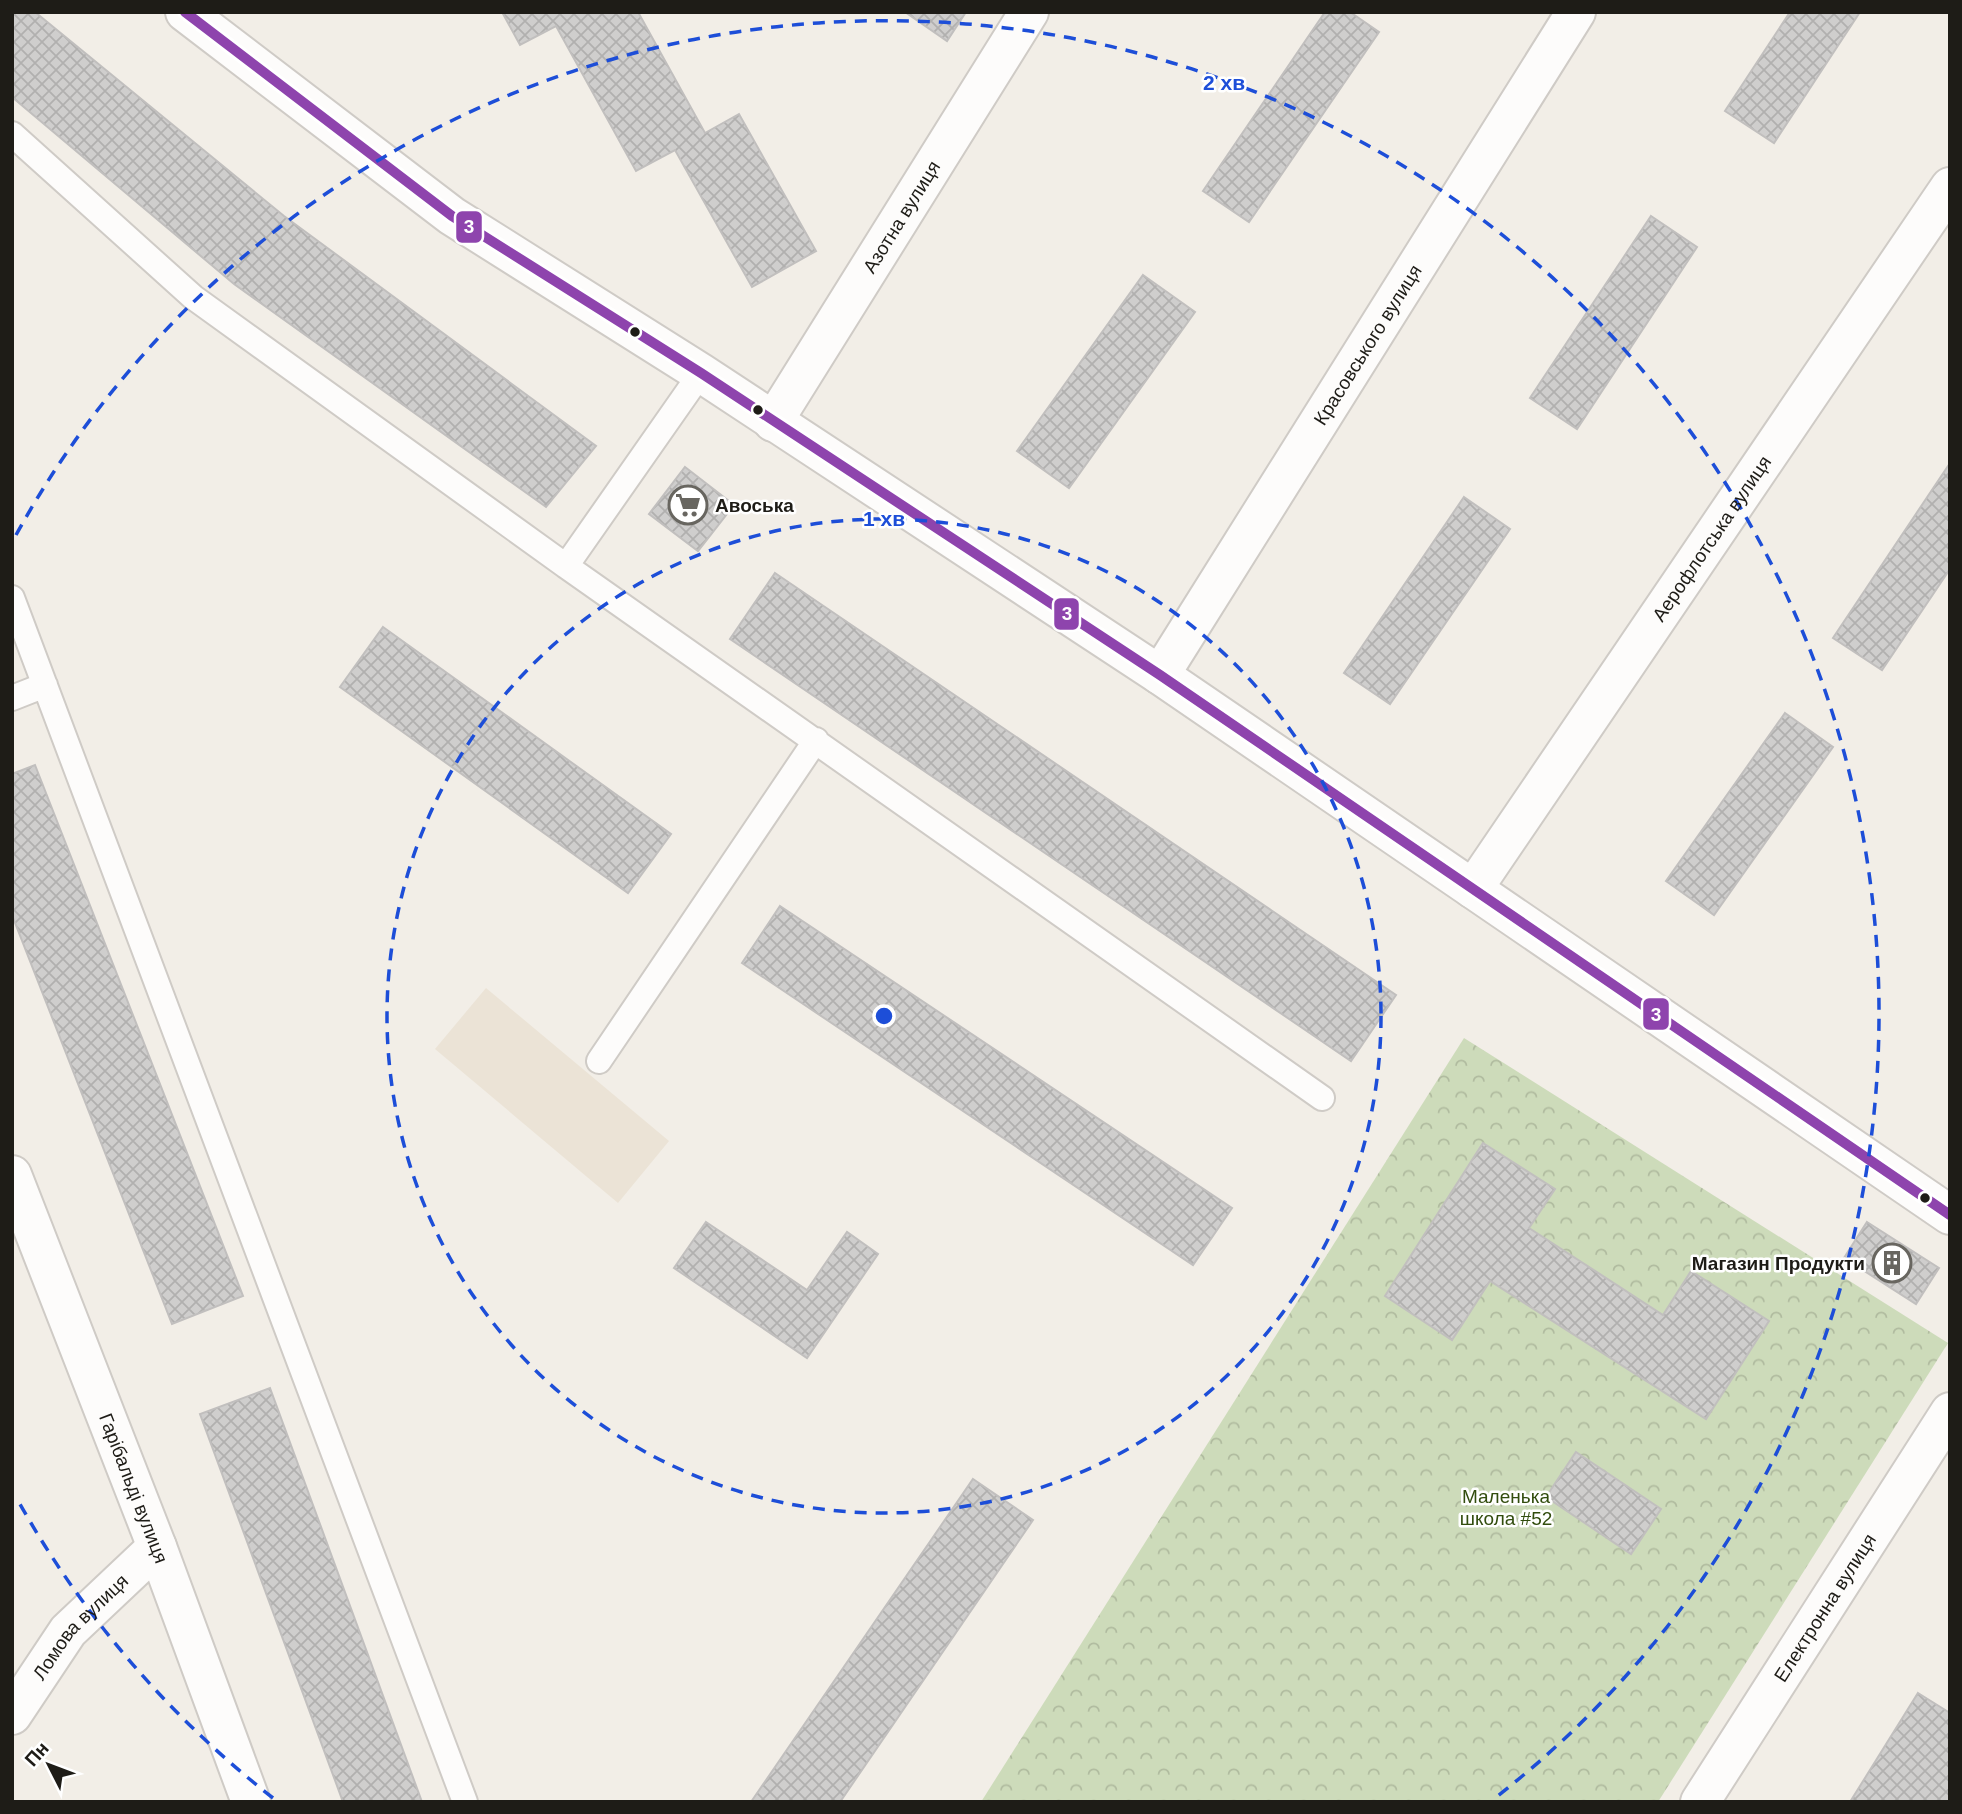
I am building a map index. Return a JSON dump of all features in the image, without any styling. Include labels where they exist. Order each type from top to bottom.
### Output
[{"type":"street","points":[[184,12],[452,216],[701,373],[1160,675],[1950,1215]]},
{"type":"street","name":"Азотна вулиця","points":[[773,422],[1029,12]]},
{"type":"street","name":"Красовського вулиця","points":[[1160,675],[1576,12]]},
{"type":"street","name":"Аерофлотська вулиця","points":[[1473,889],[1950,187]]},
{"type":"street","name":"Гарібальді вулиця","points":[[12,1175],[157,1548],[251,1802]]},
{"type":"street","name":"Електронна вулиця","points":[[1700,1802],[1950,1412]]},
{"type":"street","name":"Ломова вулиця","points":[[12,1715],[68,1631],[157,1548]]},
{"type":"lane","points":[[12,134],[193,297],[566,566],[1322,1098]]},
{"type":"lane","points":[[566,566],[701,373]]},
{"type":"lane","points":[[12,598],[465,1802]]},
{"type":"lane","points":[[12,698],[45,685]]},
{"type":"lane","points":[[599,1061],[816,740]]},
{"type":"shaded area","points":[[486,988],[669,1141],[618,1203],[435,1049]]},
{"type":"green space","name":"Маленька школа #52","points":[[1464,1038],[1948,1343],[1658,1802],[981,1802]]},
{"type":"building","points":[[12,12],[35,12],[284,216],[596,446],[546,507],[234,284],[12,97]]},
{"type":"building","points":[[502,12],[638,12],[705,133],[739,114],[816,251],[752,287],[675,150],[636,171],[556,26],[520,45]]},
{"type":"building","points":[[905,12],[966,12],[947,41]]},
{"type":"building","points":[[1325,12],[1350,12],[1379,32],[1249,222],[1203,191]]},
{"type":"building","points":[[1790,12],[1860,12],[1774,143],[1725,111]]},
{"type":"building","points":[[1651,216],[1697,247],[1577,429],[1530,398]]},
{"type":"building","points":[[1143,275],[1195,312],[1069,488],[1017,451]]},
{"type":"building","points":[[1950,463],[1950,569],[1882,670],[1833,638]]},
{"type":"building","points":[[685,467],[734,505],[698,551],[649,514]]},
{"type":"building","points":[[1464,497],[1510,529],[1390,704],[1344,673]]},
{"type":"building","points":[[775,573],[1396,995],[1351,1061],[730,639]]},
{"type":"building","points":[[383,627],[671,834],[628,893],[340,687]]},
{"type":"building","points":[[1785,713],[1833,747],[1714,915],[1666,881]]},
{"type":"building","points":[[35,765],[243,1296],[172,1324],[12,915],[12,774]]},
{"type":"building","points":[[780,906],[1232,1208],[1193,1265],[742,963]]},
{"type":"building","points":[[1483,1143],[1555,1189],[1529,1228],[1663,1315],[1691,1271],[1769,1321],[1706,1419],[1490,1281],[1452,1340],[1385,1296]]},
{"type":"building","points":[[706,1222],[807,1290],[847,1232],[878,1254],[807,1358],[674,1268]]},
{"type":"building","name":"Магазин Продукти","points":[[1867,1222],[1939,1268],[1916,1304],[1844,1258]]},
{"type":"building","points":[[270,1388],[422,1802],[343,1802],[200,1414]]},
{"type":"building","points":[[1576,1452],[1661,1509],[1631,1554],[1546,1497]]},
{"type":"building","points":[[973,1479],[1033,1520],[840,1802],[751,1802]]},
{"type":"building","points":[[1918,1693],[1950,1713],[1950,1802],[1850,1802]]},
{"type":"transit line","name":"3","points":[[185,12],[452,216],[701,373],[1160,675],[1950,1215]]},
{"type":"place","name":"Авоська","points":[[688,505]]},
{"type":"place","name":"Магазин Продукти","points":[[1892,1263]]}]
